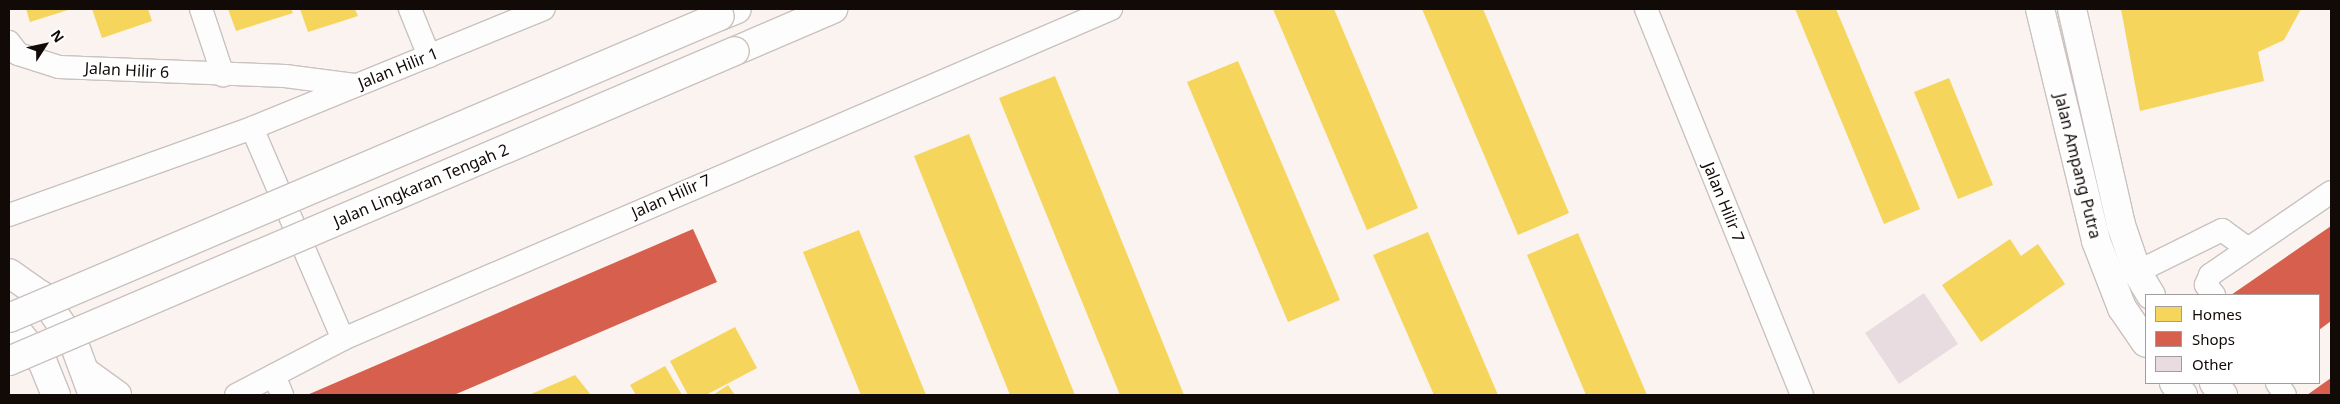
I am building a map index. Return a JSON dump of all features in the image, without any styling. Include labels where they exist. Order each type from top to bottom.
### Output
[{"type":"main road","name":"Jalan Lingkaran Tengah 2","points":[[9,361],[833,9]]},
{"type":"main road","name":"Jalan Ampang Putra","points":[[2040,9],[2096,241],[2122,308],[2145,341]]},
{"type":"main road","name":"Jalan Ampang Putra","points":[[2072,9],[2121,225],[2137,272],[2150,294]]},
{"type":"main road","points":[[56,395],[43,363],[9,320],[728,13]]},
{"type":"main road","points":[[9,273],[41,295],[91,385],[117,395]]},
{"type":"main road","points":[[2175,384],[2183,395]]},
{"type":"main road","points":[[2215,384],[2223,395]]},
{"type":"street","points":[[201,9],[222,75]]},
{"type":"street","points":[[410,9],[428,56]]},
{"type":"street","name":"Jalan Hilir 1","points":[[9,215],[252,128],[544,9]]},
{"type":"street","name":"Jalan Hilir 7","points":[[236,395],[278,385],[343,339],[1111,9]]},
{"type":"street","name":"Jalan Hilir 7","points":[[1646,9],[1802,395]]},
{"type":"street","name":"Jalan Hilir 6","points":[[9,42],[18,54],[59,67],[222,75],[285,76],[356,85]]},
{"type":"street","points":[[252,128],[343,339]]},
{"type":"street","points":[[2213,294],[2206,285],[2210,275],[2331,192]]},
{"type":"street","points":[[2137,272],[2222,230],[2247,248]]},
{"type":"street","points":[[2278,384],[2286,395]]},
{"type":"building: Homes","points":[[26,9],[71,9],[30,22]]},
{"type":"building: Homes","points":[[92,9],[148,9],[152,21],[102,38]]},
{"type":"building: Homes","points":[[228,9],[291,9],[293,13],[236,31]]},
{"type":"building: Homes","points":[[300,9],[355,9],[358,16],[308,32]]},
{"type":"building: Homes","points":[[1273,9],[1334,9],[1418,208],[1367,230]]},
{"type":"building: Homes","points":[[1422,9],[1483,9],[1569,213],[1518,235]]},
{"type":"building: Homes","points":[[1795,9],[1836,9],[1920,209],[1884,224]]},
{"type":"building: Homes","points":[[2121,9],[2301,9],[2284,40],[2258,52],[2264,81],[2140,111]]},
{"type":"building: Homes","points":[[1238,61],[1340,300],[1288,322],[1187,82]]},
{"type":"building: Homes","points":[[1055,76],[1184,395],[1120,395],[999,98]]},
{"type":"building: Homes","points":[[1949,78],[1993,185],[1958,199],[1914,92]]},
{"type":"building: Homes","points":[[969,134],[1075,395],[1010,395],[914,156]]},
{"type":"building: Homes","points":[[859,230],[926,395],[861,395],[803,252]]},
{"type":"building: Homes","points":[[1428,232],[1498,395],[1434,395],[1373,255]]},
{"type":"building: Homes","points":[[1578,233],[1647,395],[1586,395],[1527,255]]},
{"type":"building: Homes","points":[[2010,239],[2021,256],[2038,244],[2065,284],[1981,342],[1942,285]]},
{"type":"building: Homes","points":[[735,327],[757,368],[706,395],[688,395],[670,361]]},
{"type":"building: Homes","points":[[665,366],[682,395],[636,395],[630,385]]},
{"type":"building: Homes","points":[[575,375],[591,395],[529,395]]},
{"type":"building: Homes","points":[[728,385],[735,395],[713,395]]},
{"type":"building: Shops","points":[[2331,226],[2331,321],[2320,329],[2320,294],[2232,294]]},
{"type":"building: Shops","points":[[693,229],[717,282],[454,395],[307,395]]},
{"type":"building: Shops","points":[[2331,378],[2331,395],[2307,395]]},
{"type":"building: Other","points":[[1924,293],[1958,344],[1899,384],[1865,333]]}]
